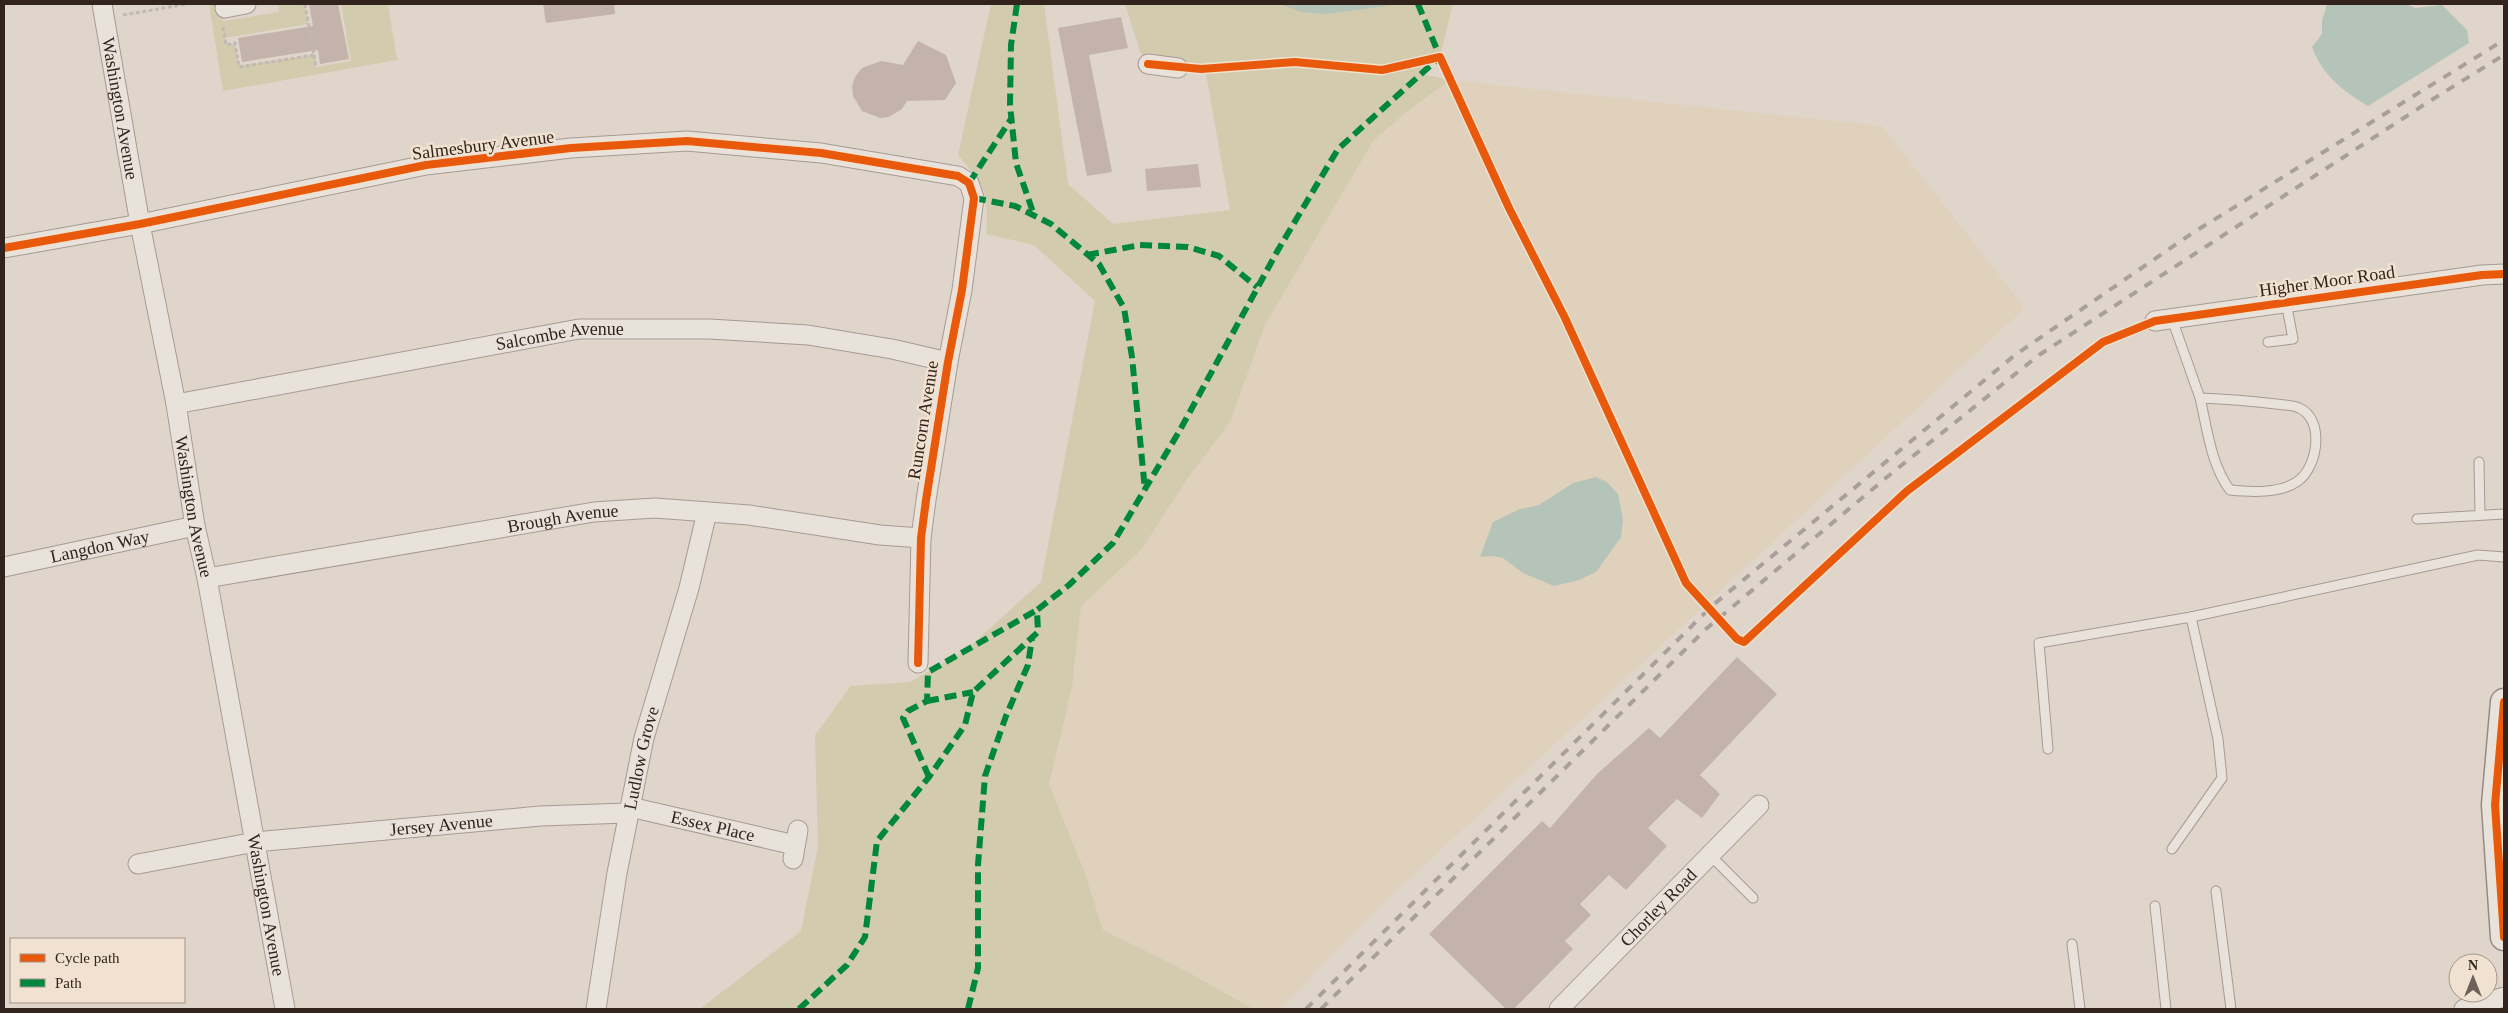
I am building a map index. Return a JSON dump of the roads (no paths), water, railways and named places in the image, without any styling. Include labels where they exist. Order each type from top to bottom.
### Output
[{"type":"main road","points":[[2504,702],[2501,778],[2495,806],[2504,937]]},
{"type":"street","name":"Washington Avenue","points":[[102,4],[140,224],[176,404],[194,526],[207,578],[285,1009]]},
{"type":"street","points":[[224,14],[247,4]]},
{"type":"street","points":[[1148,64],[1178,68]]},
{"type":"street","name":"Salmesbury Avenue","points":[[4,248],[140,224],[426,166],[571,148],[687,141],[821,153],[958,176],[969,183]]},
{"type":"street","name":"Runcorn Avenue","points":[[918,663],[921,538],[948,362],[962,290],[974,198],[969,183]]},
{"type":"street","name":"Higher Moor Road","points":[[2163,320],[2482,275],[2504,274]]},
{"type":"street","name":"Salcombe Avenue","points":[[176,404],[579,329],[709,329],[808,335],[892,349],[948,362]]},
{"type":"street","name":"Brough Avenue","points":[[207,578],[594,512],[655,508],[749,515],[880,535],[921,538]]},
{"type":"street","name":"Ludlow Grove","points":[[596,1009],[629,810],[644,738],[689,588],[707,512]]},
{"type":"street","name":"Langdon Way","points":[[4,568],[194,526]]},
{"type":"street","name":"Chorley Road","points":[[1559,1009],[1759,805]]},
{"type":"street","name":"Jersey Avenue","points":[[138,864],[255,842],[540,816],[629,810]]},
{"type":"street","name":"Essex Place","points":[[629,810],[795,844]]},
{"type":"street","points":[[2464,1009],[2504,997]]},
{"type":"lane","points":[[2268,342],[2293,339],[2286,302]]},
{"type":"lane","points":[[2163,320],[2200,398],[2218,468],[2222,480],[2230,490],[2254,493],[2274,490],[2298,481],[2312,460],[2314,424],[2310,415],[2299,407],[2244,400],[2200,398]]},
{"type":"lane","points":[[2479,462],[2480,514]]},
{"type":"lane","points":[[2417,519],[2504,514]]},
{"type":"lane","points":[[2048,749],[2039,643],[2191,617],[2478,555],[2504,557]]},
{"type":"lane","points":[[2172,849],[2222,778],[2218,739],[2191,617]]},
{"type":"lane","points":[[1710,855],[1754,898]]},
{"type":"lane","points":[[2216,891],[2231,1009]]},
{"type":"lane","points":[[2155,906],[2166,1009]]},
{"type":"lane","points":[[2072,944],[2080,1009]]},
{"type":"railway","points":[[1306,1009],[1713,605],[2015,355],[2191,234],[2504,40]]},
{"type":"railway","points":[[1321,1009],[1706,629],[1887,477],[2039,355],[2433,99],[2504,55]]}]
